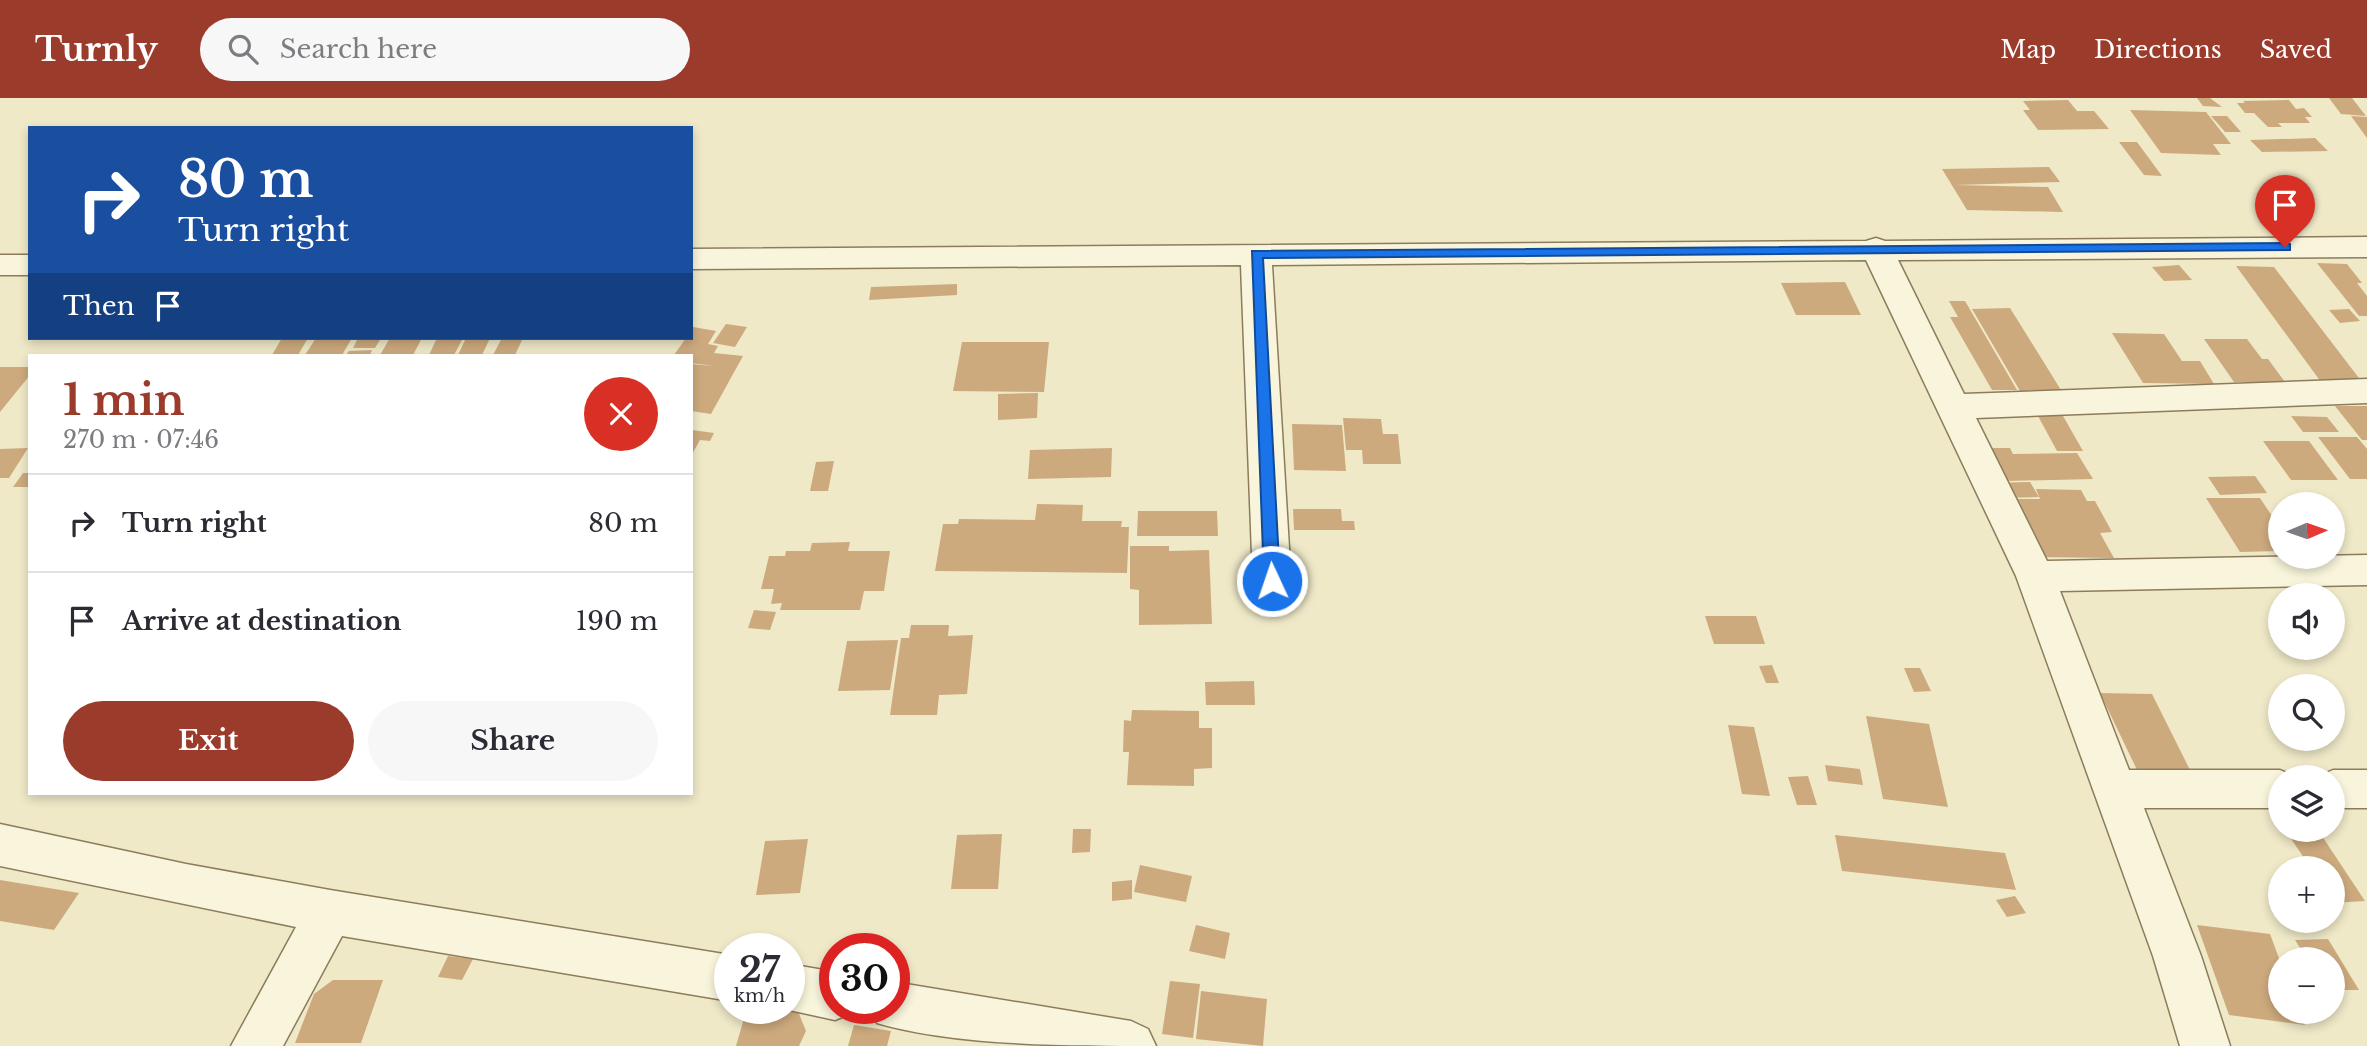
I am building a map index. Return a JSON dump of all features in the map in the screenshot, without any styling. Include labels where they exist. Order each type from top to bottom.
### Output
[{"type":"street","points":[[693,259],[1876,248],[2367,247]]},
{"type":"street","points":[[1876,248],[2035,576],[2177,956],[2213,1044]]},
{"type":"street","points":[[1256,254],[1272,581]]},
{"type":"street","points":[[0,265],[28,265]]},
{"type":"street","points":[[1952,407],[2367,391]]},
{"type":"street","points":[[2035,576],[2367,570]]},
{"type":"street","points":[[2115,789],[2268,789]]},
{"type":"street","points":[[2345,789],[2367,789]]},
{"type":"street","points":[[0,845],[186,885],[330,912],[714,975]]},
{"type":"street","points":[[256,1046],[330,912]]},
{"type":"street","points":[[910,1009],[1118,1045]]},
{"type":"building","points":[[2197,98],[2210,98],[2222,107],[2203,106]]},
{"type":"building","points":[[2329,98],[2352,98],[2366,116],[2341,114]]},
{"type":"building","points":[[2068,100],[2077,111],[2094,111],[2109,129],[2038,130],[2023,110],[2030,110],[2023,101]]},
{"type":"building","points":[[2289,100],[2296,109],[2304,108],[2312,117],[2305,117],[2310,123],[2278,123],[2282,127],[2268,127],[2254,113],[2245,113],[2237,103],[2245,103],[2243,101]]},
{"type":"building","points":[[2130,110],[2206,112],[2231,144],[2213,144],[2221,155],[2161,153]]},
{"type":"building","points":[[2211,116],[2227,116],[2241,132],[2225,132]]},
{"type":"building","points":[[2351,116],[2367,117],[2367,138]]},
{"type":"building","points":[[2315,138],[2328,151],[2262,152],[2250,140]]},
{"type":"building","points":[[2119,142],[2137,142],[2162,176],[2144,175]]},
{"type":"building","points":[[2049,167],[2060,182],[1955,185],[2048,187],[2063,212],[1967,210],[1942,169]]},
{"type":"building","points":[[2317,263],[2347,264],[2362,283],[2357,283],[2367,296],[2367,316],[2359,316]]},
{"type":"building","points":[[2179,265],[2192,280],[2164,281],[2152,267]]},
{"type":"building","points":[[2236,266],[2274,267],[2362,382],[2321,382]]},
{"type":"building","points":[[1845,282],[1861,315],[1796,315],[1781,283]]},
{"type":"building","points":[[957,284],[957,295],[869,300],[871,287]]},
{"type":"building","points":[[1949,301],[1965,301],[2017,390],[1992,390],[1950,317],[1958,317]]},
{"type":"building","points":[[2010,308],[2061,390],[2020,391],[1972,309]]},
{"type":"building","points":[[2349,309],[2360,321],[2340,323],[2329,310]]},
{"type":"building","points":[[726,324],[747,327],[735,347],[713,343]]},
{"type":"building","points":[[693,327],[716,331],[708,344],[718,346],[714,353],[743,356],[711,414],[693,411],[693,364],[715,366],[693,363],[693,354],[675,354],[685,340],[693,340]]},
{"type":"building","points":[[2112,333],[2164,334],[2182,361],[2200,361],[2214,384],[2143,383]]},
{"type":"building","points":[[2204,339],[2247,339],[2262,359],[2268,359],[2285,382],[2234,382]]},
{"type":"building","points":[[281,340],[307,340],[299,354],[273,354]]},
{"type":"building","points":[[315,340],[351,340],[343,354],[306,354]]},
{"type":"building","points":[[357,340],[380,340],[375,348],[353,348]]},
{"type":"building","points":[[389,340],[421,340],[414,354],[381,354]]},
{"type":"building","points":[[436,340],[462,340],[455,354],[429,354]]},
{"type":"building","points":[[465,340],[489,340],[482,354],[458,354]]},
{"type":"building","points":[[501,340],[522,340],[515,354],[494,354]]},
{"type":"building","points":[[962,342],[1049,342],[1044,392],[953,391]]},
{"type":"building","points":[[372,350],[370,354],[347,354],[349,351]]},
{"type":"building","points":[[0,367],[28,367],[28,377],[0,412]]},
{"type":"building","points":[[1038,393],[1037,418],[998,420],[998,394]]},
{"type":"building","points":[[2335,406],[2367,406],[2367,440],[2362,440]]},
{"type":"building","points":[[2038,416],[2063,416],[2083,451],[2057,451]]},
{"type":"building","points":[[2291,416],[2327,417],[2339,432],[2303,432]]},
{"type":"building","points":[[1343,418],[1381,419],[1383,434],[1398,434],[1401,464],[1363,464],[1362,450],[1346,450]]},
{"type":"building","points":[[1292,424],[1342,425],[1346,471],[1294,470]]},
{"type":"building","points":[[693,430],[714,433],[710,441],[700,440],[693,452]]},
{"type":"building","points":[[2318,437],[2357,437],[2367,449],[2367,479],[2350,479]]},
{"type":"building","points":[[2263,441],[2309,441],[2338,480],[2291,480]]},
{"type":"building","points":[[28,448],[9,478],[0,478],[0,449]]},
{"type":"building","points":[[1112,448],[1111,477],[1028,479],[1030,450]]},
{"type":"building","points":[[1988,448],[2010,448],[2013,454],[2077,453],[2093,479],[2006,481]]},
{"type":"building","points":[[834,461],[828,491],[810,491],[816,462]]},
{"type":"building","points":[[23,473],[28,473],[28,487],[13,487]]},
{"type":"building","points":[[2255,476],[2267,493],[2220,495],[2208,477]]},
{"type":"building","points":[[2030,482],[2039,497],[1999,498],[1990,483]]},
{"type":"building","points":[[2036,489],[2081,490],[2087,501],[2095,501],[2112,532],[2100,533],[2114,558],[2033,557],[2004,499],[2040,499]]},
{"type":"building","points":[[2206,498],[2260,498],[2268,510],[2268,551],[2240,552]]},
{"type":"building","points":[[1037,504],[1083,505],[1082,521],[1122,521],[1121,527],[1129,527],[1127,573],[935,571],[943,524],[958,524],[959,519],[1035,520]]},
{"type":"building","points":[[1293,509],[1341,509],[1342,521],[1354,521],[1355,530],[1294,530]]},
{"type":"building","points":[[1138,511],[1217,511],[1218,536],[1137,536]]},
{"type":"building","points":[[850,542],[848,551],[890,551],[884,591],[864,591],[860,610],[780,610],[782,603],[771,604],[774,589],[761,589],[769,556],[785,556],[786,551],[810,551],[812,543]]},
{"type":"building","points":[[1130,546],[1169,546],[1169,551],[1209,550],[1212,624],[1139,625],[1139,590],[1130,589]]},
{"type":"building","points":[[754,610],[776,612],[770,630],[748,628]]},
{"type":"building","points":[[1705,616],[1756,616],[1765,644],[1714,644]]},
{"type":"building","points":[[911,625],[949,625],[948,636],[973,635],[967,694],[939,695],[937,715],[890,715],[901,638],[909,638]]},
{"type":"building","points":[[898,640],[890,690],[838,691],[847,641]]},
{"type":"building","points":[[1772,665],[1779,683],[1766,683],[1759,666]]},
{"type":"building","points":[[1904,668],[1920,668],[1931,691],[1914,692]]},
{"type":"building","points":[[1254,681],[1255,705],[1206,705],[1205,682]]},
{"type":"building","points":[[2100,693],[2152,694],[2192,774],[2138,772]]},
{"type":"building","points":[[1132,710],[1199,711],[1199,728],[1212,728],[1212,768],[1194,769],[1194,786],[1127,785],[1129,752],[1123,752],[1124,720],[1131,721]]},
{"type":"building","points":[[1866,716],[1929,724],[1948,807],[1883,799]]},
{"type":"building","points":[[1728,725],[1754,727],[1770,796],[1742,794]]},
{"type":"building","points":[[1825,765],[1860,769],[1863,785],[1828,781]]},
{"type":"building","points":[[1808,776],[1817,805],[1797,805],[1788,777]]},
{"type":"building","points":[[1073,829],[1091,829],[1090,852],[1072,853]]},
{"type":"building","points":[[1002,834],[998,889],[951,889],[957,835]]},
{"type":"building","points":[[1835,835],[2005,853],[2016,890],[1842,871]]},
{"type":"building","points":[[808,839],[800,893],[756,895],[765,841]]},
{"type":"building","points":[[2293,842],[2326,842],[2335,856],[2303,856]]},
{"type":"building","points":[[1140,865],[1192,876],[1186,902],[1134,892]]},
{"type":"building","points":[[2345,871],[2365,901],[2345,902]]},
{"type":"building","points":[[0,880],[79,893],[54,930],[0,921]]},
{"type":"building","points":[[1132,880],[1132,899],[1112,901],[1112,882]]},
{"type":"building","points":[[2015,896],[2026,913],[2007,917],[1996,900]]},
{"type":"building","points":[[1196,925],[1230,933],[1225,959],[1189,951]]},
{"type":"building","points":[[2197,925],[2270,934],[2275,947],[2268,947],[2268,1020],[2229,1015]]},
{"type":"building","points":[[2328,939],[2333,947],[2299,947],[2295,940]]},
{"type":"building","points":[[448,956],[473,959],[462,980],[438,977]]},
{"type":"building","points":[[2345,967],[2359,990],[2345,990]]},
{"type":"building","points":[[333,980],[383,980],[361,1043],[295,1043],[314,994]]},
{"type":"building","points":[[1170,981],[1200,984],[1193,1038],[1162,1034]]},
{"type":"building","points":[[1201,991],[1267,999],[1263,1046],[1196,1039]]},
{"type":"building","points":[[742,1024],[803,1024],[806,1031],[799,1046],[736,1046]]},
{"type":"building","points":[[854,1025],[891,1031],[887,1046],[848,1046]]},
{"type":"route","points":[[1272,581],[1256,254],[2285,247]]}]
